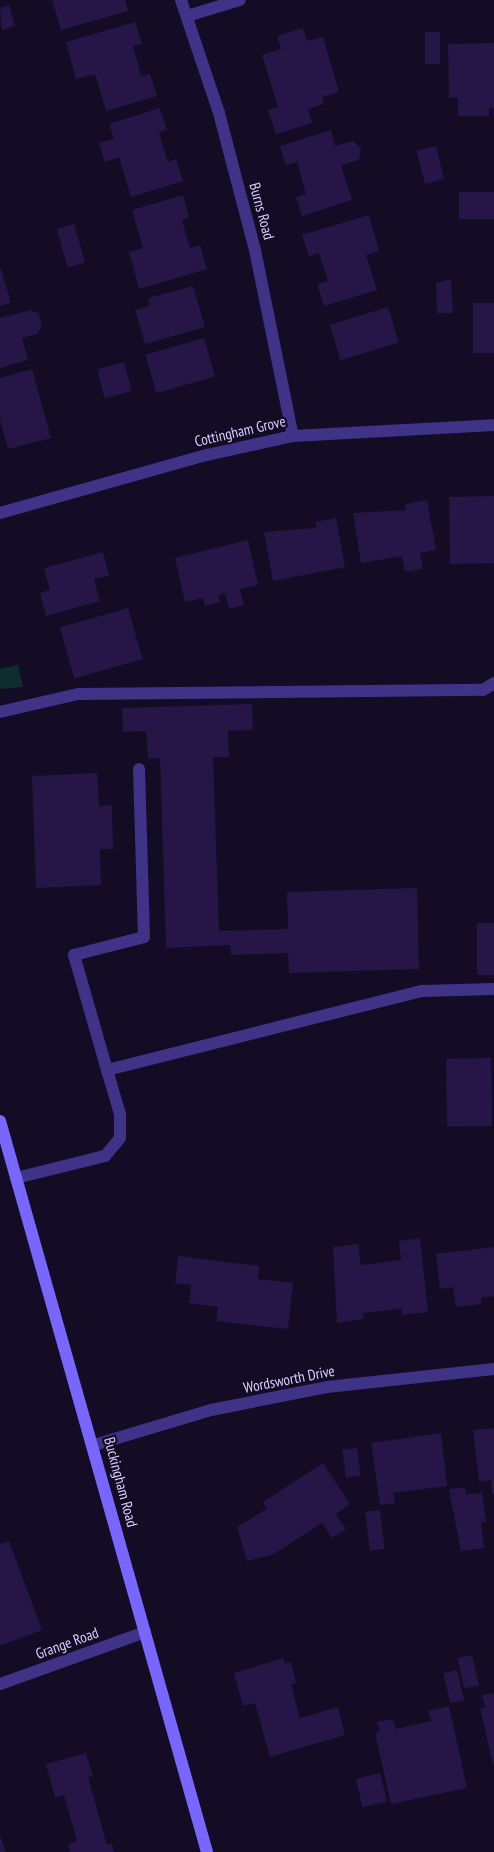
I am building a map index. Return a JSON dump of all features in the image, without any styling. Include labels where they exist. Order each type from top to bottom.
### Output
[{"type":"main road","name":"Buckingham Road","points":[[0,1121],[94,1445],[207,1852]]},
{"type":"street","name":"Burns Road","points":[[181,0],[219,113],[255,250],[293,436]]},
{"type":"street","points":[[187,16],[240,0]]},
{"type":"street","name":"Cottingham Grove","points":[[0,513],[207,454],[293,436],[390,427],[494,425]]},
{"type":"street","points":[[0,712],[78,694],[483,690],[494,682]]},
{"type":"street","points":[[16,1178],[105,1156],[120,1138],[120,1114],[74,955],[144,937],[139,769]]},
{"type":"street","points":[[107,1070],[422,991],[493,988]]},
{"type":"street","name":"Wordsworth Drive","points":[[94,1445],[211,1410],[327,1387],[494,1369]]},
{"type":"street","name":"Grange Road","points":[[0,1684],[145,1632]]},
{"type":"green space","points":[[18,665],[23,687],[0,689],[0,669]]},
{"type":"building","points":[[52,0],[125,0],[128,11],[61,30]]},
{"type":"building","points":[[9,5],[15,26],[2,30],[0,8]]},
{"type":"building","points":[[135,22],[142,44],[133,46],[141,76],[150,74],[157,96],[106,111],[95,74],[76,79],[66,42]]},
{"type":"building","points":[[303,28],[307,41],[323,37],[339,92],[322,97],[324,104],[308,109],[312,123],[276,134],[268,110],[278,107],[262,55],[281,49],[277,36]]},
{"type":"building","points":[[425,32],[440,32],[440,64],[425,64]]},
{"type":"building","points":[[494,43],[494,108],[489,108],[489,116],[458,116],[458,98],[449,98],[448,44]]},
{"type":"building","points":[[160,108],[167,130],[159,132],[163,147],[168,162],[176,159],[183,181],[131,197],[119,157],[105,162],[99,143],[114,139],[109,124]]},
{"type":"building","points":[[331,130],[335,146],[353,141],[361,149],[359,160],[341,165],[352,200],[302,216],[296,197],[306,194],[297,162],[286,166],[280,146]]},
{"type":"building","points":[[436,146],[444,179],[425,184],[417,151]]},
{"type":"building","points":[[459,192],[494,192],[494,219],[459,219]]},
{"type":"building","points":[[183,195],[189,217],[182,220],[190,248],[200,245],[207,269],[139,289],[129,252],[143,248],[132,210]]},
{"type":"building","points":[[369,215],[379,251],[366,255],[377,290],[324,306],[317,284],[328,281],[319,253],[309,256],[302,235]]},
{"type":"building","points":[[74,224],[85,262],[68,267],[57,229]]},
{"type":"building","points":[[0,266],[11,303],[0,306]]},
{"type":"building","points":[[451,279],[453,313],[437,313],[436,283]]},
{"type":"building","points":[[193,286],[205,327],[145,344],[135,310],[150,306],[148,298]]},
{"type":"building","points":[[473,303],[494,303],[494,353],[473,353]]},
{"type":"building","points":[[388,307],[399,342],[340,360],[330,325]]},
{"type":"building","points":[[31,310],[39,314],[42,326],[37,334],[22,338],[28,360],[0,368],[0,318]]},
{"type":"building","points":[[204,338],[215,376],[156,393],[145,355]]},
{"type":"building","points":[[124,362],[132,391],[105,398],[97,369]]},
{"type":"building","points":[[32,369],[51,438],[8,449],[0,420],[0,378]]},
{"type":"building","points":[[494,496],[494,563],[450,564],[449,497]]},
{"type":"building","points":[[427,500],[436,550],[420,553],[423,569],[405,572],[402,556],[361,563],[353,513],[406,510],[405,504]]},
{"type":"building","points":[[336,518],[345,567],[273,581],[264,532],[316,528],[315,522]]},
{"type":"building","points":[[248,540],[258,585],[240,589],[244,605],[229,609],[225,593],[218,595],[220,602],[205,606],[203,598],[185,602],[175,558]]},
{"type":"building","points":[[103,552],[109,576],[94,579],[100,601],[46,616],[40,593],[50,590],[44,568]]},
{"type":"building","points":[[128,608],[143,659],[74,679],[60,628]]},
{"type":"building","points":[[252,704],[253,730],[228,731],[229,757],[213,757],[219,931],[288,929],[287,892],[417,888],[419,969],[289,973],[288,953],[231,955],[230,945],[166,948],[160,758],[148,759],[146,731],[123,732],[122,708]]},
{"type":"building","points":[[97,773],[99,806],[112,805],[113,849],[100,849],[101,885],[36,888],[32,776]]},
{"type":"building","points":[[477,923],[494,923],[494,975],[477,975]]},
{"type":"building","points":[[491,1058],[492,1126],[447,1127],[446,1059]]},
{"type":"building","points":[[420,1238],[428,1312],[402,1315],[402,1308],[363,1313],[364,1319],[337,1323],[333,1247],[358,1244],[361,1265],[401,1260],[399,1241]]},
{"type":"building","points":[[494,1247],[494,1296],[481,1298],[481,1304],[456,1307],[453,1287],[440,1289],[436,1254]]},
{"type":"building","points":[[178,1256],[259,1266],[258,1279],[293,1283],[288,1329],[216,1321],[218,1307],[189,1303],[191,1285],[175,1283]]},
{"type":"building","points":[[494,1428],[494,1494],[492,1494],[491,1480],[479,1482],[473,1430]]},
{"type":"building","points":[[441,1433],[447,1486],[393,1493],[395,1503],[380,1505],[371,1443]]},
{"type":"building","points":[[357,1448],[361,1476],[346,1478],[342,1450]]},
{"type":"building","points":[[323,1463],[350,1504],[336,1514],[346,1529],[332,1538],[322,1523],[274,1554],[247,1561],[237,1527],[267,1509],[263,1502]]},
{"type":"building","points":[[465,1487],[466,1494],[482,1493],[486,1522],[481,1523],[484,1548],[461,1551],[449,1489]]},
{"type":"building","points":[[380,1510],[385,1549],[370,1551],[365,1512]]},
{"type":"building","points":[[9,1541],[42,1630],[0,1646],[0,1544]]},
{"type":"building","points":[[472,1655],[479,1685],[464,1689],[457,1658]]},
{"type":"building","points":[[283,1658],[285,1664],[291,1662],[296,1683],[291,1684],[300,1718],[338,1707],[345,1735],[270,1757],[255,1703],[243,1706],[234,1673]]},
{"type":"building","points":[[457,1670],[464,1700],[450,1703],[443,1673]]},
{"type":"building","points":[[494,1693],[493,1765],[480,1708],[485,1707],[482,1695]]},
{"type":"building","points":[[449,1706],[467,1788],[391,1804],[375,1733],[380,1732],[377,1722],[393,1719],[396,1729],[431,1721],[428,1711]]},
{"type":"building","points":[[86,1753],[93,1776],[88,1777],[107,1845],[112,1844],[114,1852],[70,1852],[68,1844],[77,1841],[64,1795],[55,1798],[46,1764]]},
{"type":"building","points":[[380,1773],[387,1801],[363,1807],[356,1779]]},
{"type":"building","points":[[0,1836],[6,1852],[0,1852]]}]
